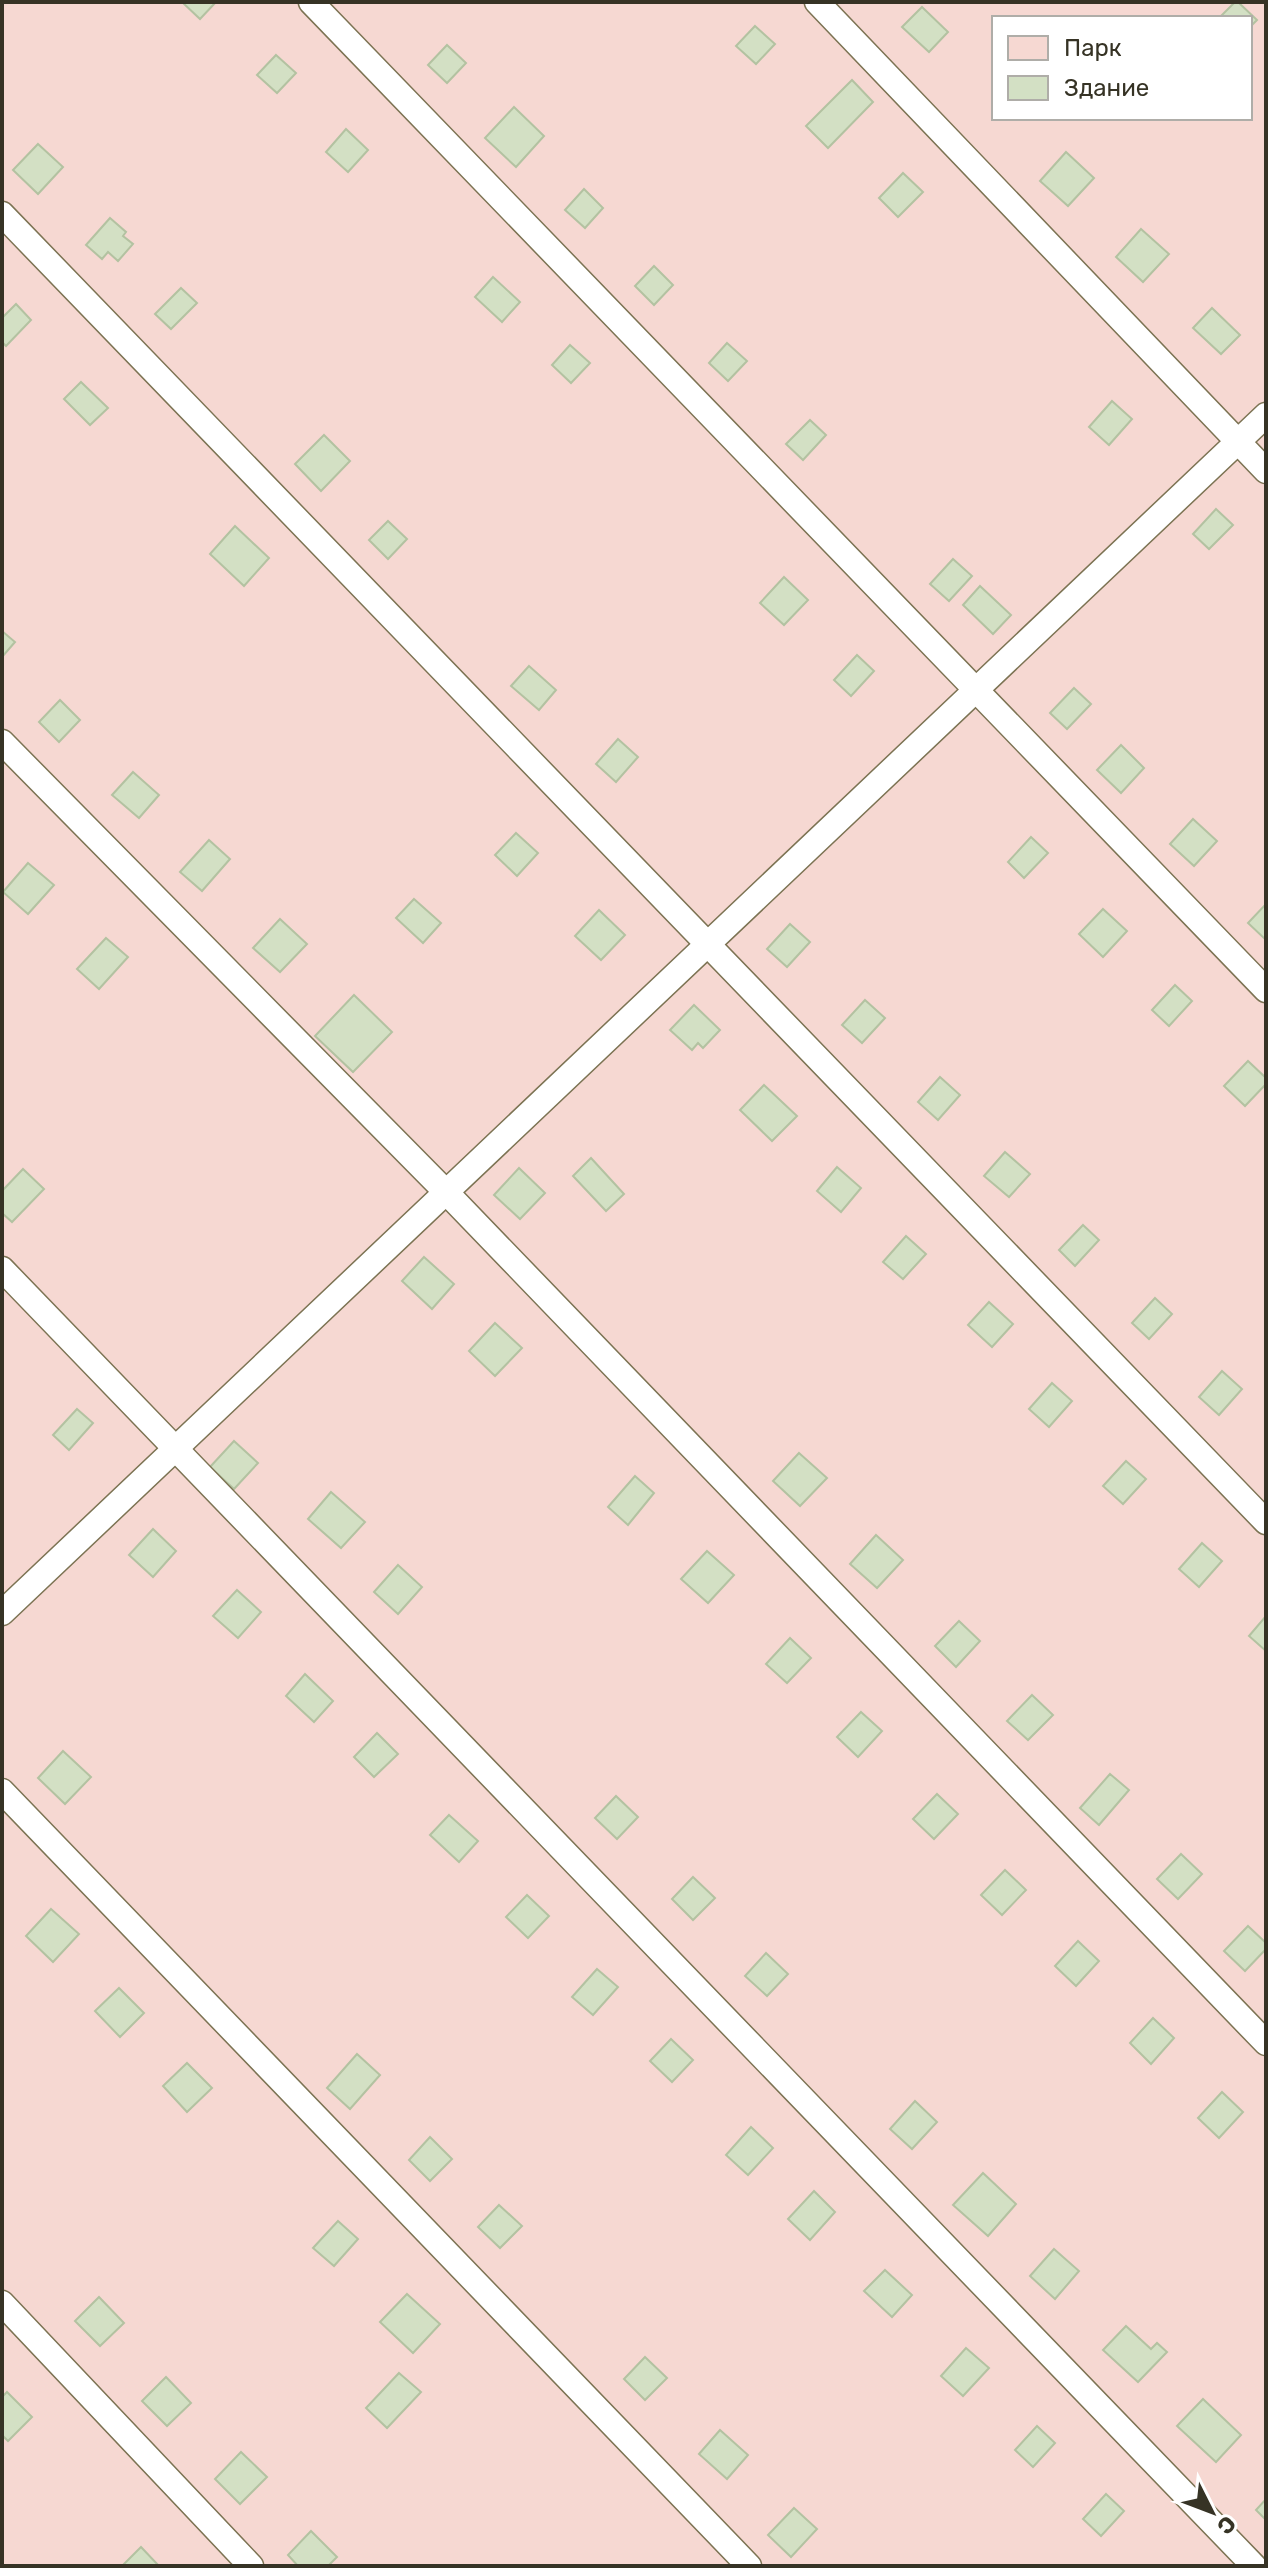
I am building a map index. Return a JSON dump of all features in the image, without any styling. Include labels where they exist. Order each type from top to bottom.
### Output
[{"type":"lane","points":[[311,2],[1266,990]]},
{"type":"lane","points":[[817,2],[1266,471]]},
{"type":"lane","points":[[2,214],[1266,1522]]},
{"type":"lane","points":[[2,1613],[1266,415]]},
{"type":"lane","points":[[2,742],[446,1192],[1266,2043]]},
{"type":"lane","points":[[2,1269],[1254,2566]]},
{"type":"lane","points":[[2,1791],[749,2566]]},
{"type":"lane","points":[[2,2303],[251,2566]]},
{"type":"green space","points":[[2,2],[1266,2],[1266,2566],[2,2566]]},
{"type":"building","points":[[182,2],[216,2],[200,19]]},
{"type":"building","points":[[1238,2],[1257,20],[1252,25],[1252,16],[1221,16]]},
{"type":"building","points":[[922,7],[948,32],[929,52],[902,27]]},
{"type":"building","points":[[755,26],[775,44],[756,64],[736,46]]},
{"type":"building","points":[[447,45],[466,63],[447,83],[428,65]]},
{"type":"building","points":[[276,55],[296,73],[277,93],[257,75]]},
{"type":"building","points":[[852,80],[873,102],[828,148],[806,126]]},
{"type":"building","points":[[514,107],[544,136],[516,167],[485,138]]},
{"type":"building","points":[[346,129],[368,150],[348,172],[326,152]]},
{"type":"building","points":[[38,144],[63,167],[38,194],[13,170]]},
{"type":"building","points":[[1066,152],[1094,178],[1068,206],[1040,181]]},
{"type":"building","points":[[903,173],[923,192],[898,217],[879,198]]},
{"type":"building","points":[[584,189],[603,208],[585,228],[565,210]]},
{"type":"building","points":[[110,218],[126,232],[123,236],[133,244],[118,261],[108,252],[102,259],[86,245]]},
{"type":"building","points":[[1141,229],[1169,254],[1143,282],[1116,257]]},
{"type":"building","points":[[654,266],[673,285],[654,305],[635,286]]},
{"type":"building","points":[[493,277],[520,302],[502,322],[475,297]]},
{"type":"building","points":[[181,288],[197,303],[171,329],[155,314]]},
{"type":"building","points":[[16,304],[31,320],[6,346],[2,342],[2,318]]},
{"type":"building","points":[[1212,308],[1240,335],[1221,354],[1193,328]]},
{"type":"building","points":[[727,343],[747,361],[728,381],[709,363]]},
{"type":"building","points":[[570,345],[590,363],[571,383],[552,365]]},
{"type":"building","points":[[81,382],[108,408],[90,425],[64,399]]},
{"type":"building","points":[[1112,401],[1132,419],[1109,445],[1089,427]]},
{"type":"building","points":[[810,420],[826,435],[803,460],[786,444]]},
{"type":"building","points":[[324,435],[350,461],[321,491],[295,464]]},
{"type":"building","points":[[1216,509],[1233,525],[1209,549],[1193,534]]},
{"type":"building","points":[[388,521],[407,539],[388,559],[369,540]]},
{"type":"building","points":[[235,526],[269,558],[244,586],[210,554]]},
{"type":"building","points":[[953,559],[972,576],[949,601],[930,584]]},
{"type":"building","points":[[784,577],[808,600],[784,625],[760,603]]},
{"type":"building","points":[[980,586],[1011,615],[993,634],[963,605]]},
{"type":"building","points":[[2,631],[15,642],[2,657]]},
{"type":"building","points":[[857,655],[874,671],[851,696],[834,680]]},
{"type":"building","points":[[529,666],[556,690],[539,710],[511,686]]},
{"type":"building","points":[[1074,688],[1091,704],[1067,729],[1050,713]]},
{"type":"building","points":[[60,700],[80,720],[59,742],[39,722]]},
{"type":"building","points":[[618,739],[638,757],[616,782],[596,764]]},
{"type":"building","points":[[1121,745],[1144,768],[1121,793],[1097,770]]},
{"type":"building","points":[[133,772],[159,795],[139,818],[112,795]]},
{"type":"building","points":[[1193,819],[1217,841],[1194,866],[1170,844]]},
{"type":"building","points":[[516,833],[538,853],[517,876],[495,855]]},
{"type":"building","points":[[1031,837],[1048,853],[1024,878],[1008,862]]},
{"type":"building","points":[[209,840],[230,859],[202,891],[180,872]]},
{"type":"building","points":[[28,863],[54,885],[28,914],[3,892]]},
{"type":"building","points":[[414,899],[441,923],[423,943],[396,918]]},
{"type":"building","points":[[1266,904],[1266,940],[1248,923]]},
{"type":"building","points":[[1103,909],[1127,931],[1103,957],[1079,934]]},
{"type":"building","points":[[599,910],[625,935],[601,960],[575,936]]},
{"type":"building","points":[[280,919],[307,944],[280,972],[253,948]]},
{"type":"building","points":[[790,924],[810,942],[787,967],[767,949]]},
{"type":"building","points":[[106,938],[128,957],[99,989],[77,969]]},
{"type":"building","points":[[1175,985],[1192,1001],[1169,1026],[1152,1010]]},
{"type":"building","points":[[354,995],[392,1032],[353,1072],[315,1036]]},
{"type":"building","points":[[865,1000],[885,1018],[862,1043],[842,1025]]},
{"type":"building","points":[[694,1005],[720,1030],[703,1048],[698,1043],[692,1050],[670,1030]]},
{"type":"building","points":[[1248,1061],[1266,1078],[1266,1084],[1245,1106],[1224,1086]]},
{"type":"building","points":[[940,1077],[960,1095],[938,1120],[918,1102]]},
{"type":"building","points":[[764,1085],[797,1116],[772,1141],[740,1110]]},
{"type":"building","points":[[1005,1152],[1030,1174],[1009,1197],[984,1176]]},
{"type":"building","points":[[591,1158],[624,1194],[606,1211],[573,1176]]},
{"type":"building","points":[[837,1167],[861,1188],[841,1212],[817,1191]]},
{"type":"building","points":[[519,1168],[545,1193],[520,1219],[494,1195]]},
{"type":"building","points":[[23,1169],[44,1189],[12,1222],[2,1213],[2,1191]]},
{"type":"building","points":[[1083,1225],[1099,1240],[1075,1266],[1059,1250]]},
{"type":"building","points":[[906,1236],[926,1254],[903,1279],[883,1262]]},
{"type":"building","points":[[424,1257],[454,1284],[432,1309],[402,1281]]},
{"type":"building","points":[[1155,1298],[1172,1314],[1149,1339],[1132,1323]]},
{"type":"building","points":[[989,1302],[1013,1324],[992,1347],[968,1325]]},
{"type":"building","points":[[495,1323],[522,1348],[495,1376],[469,1351]]},
{"type":"building","points":[[1222,1371],[1242,1389],[1219,1415],[1199,1397]]},
{"type":"building","points":[[1052,1383],[1072,1401],[1049,1427],[1029,1409]]},
{"type":"building","points":[[77,1409],[93,1423],[69,1450],[53,1435]]},
{"type":"building","points":[[234,1441],[258,1463],[234,1489],[210,1467]]},
{"type":"building","points":[[799,1453],[827,1478],[800,1506],[773,1481]]},
{"type":"building","points":[[1126,1461],[1146,1479],[1123,1504],[1103,1486]]},
{"type":"building","points":[[635,1476],[654,1493],[628,1525],[608,1507]]},
{"type":"building","points":[[331,1492],[365,1522],[341,1548],[308,1519]]},
{"type":"building","points":[[153,1529],[176,1551],[153,1577],[129,1555]]},
{"type":"building","points":[[876,1535],[903,1560],[877,1588],[850,1564]]},
{"type":"building","points":[[1202,1543],[1222,1561],[1199,1587],[1179,1569]]},
{"type":"building","points":[[707,1551],[734,1575],[708,1603],[681,1579]]},
{"type":"building","points":[[398,1565],[422,1587],[398,1614],[374,1592]]},
{"type":"building","points":[[237,1590],[261,1612],[238,1638],[213,1616]]},
{"type":"building","points":[[1266,1616],[1266,1651],[1249,1636]]},
{"type":"building","points":[[959,1621],[980,1641],[956,1667],[935,1646]]},
{"type":"building","points":[[790,1638],[811,1658],[787,1683],[766,1664]]},
{"type":"building","points":[[305,1674],[333,1701],[314,1722],[286,1696]]},
{"type":"building","points":[[1032,1695],[1053,1715],[1028,1740],[1007,1721]]},
{"type":"building","points":[[861,1712],[882,1731],[858,1757],[837,1737]]},
{"type":"building","points":[[377,1733],[398,1754],[374,1777],[354,1757]]},
{"type":"building","points":[[63,1751],[91,1777],[65,1804],[38,1778]]},
{"type":"building","points":[[1110,1774],[1129,1790],[1099,1825],[1080,1808]]},
{"type":"building","points":[[937,1794],[958,1814],[934,1839],[913,1819]]},
{"type":"building","points":[[616,1796],[638,1817],[617,1839],[595,1818]]},
{"type":"building","points":[[449,1815],[478,1841],[459,1862],[430,1835]]},
{"type":"building","points":[[1181,1854],[1202,1874],[1178,1899],[1157,1879]]},
{"type":"building","points":[[1005,1870],[1026,1890],[1002,1915],[981,1895]]},
{"type":"building","points":[[693,1877],[715,1898],[693,1920],[672,1899]]},
{"type":"building","points":[[527,1895],[549,1916],[528,1938],[506,1917]]},
{"type":"building","points":[[51,1909],[79,1934],[53,1962],[26,1936]]},
{"type":"building","points":[[1248,1926],[1266,1943],[1266,1949],[1245,1971],[1224,1951]]},
{"type":"building","points":[[1078,1941],[1099,1961],[1076,1986],[1055,1966]]},
{"type":"building","points":[[766,1953],[788,1974],[767,1996],[745,1976]]},
{"type":"building","points":[[597,1969],[618,1987],[593,2015],[572,1997]]},
{"type":"building","points":[[119,1988],[144,2013],[120,2037],[95,2011]]},
{"type":"building","points":[[1153,2018],[1174,2038],[1151,2064],[1130,2043]]},
{"type":"building","points":[[671,2039],[693,2060],[672,2082],[650,2061]]},
{"type":"building","points":[[357,2054],[380,2075],[350,2109],[327,2088]]},
{"type":"building","points":[[187,2063],[212,2088],[187,2112],[163,2086]]},
{"type":"building","points":[[1222,2092],[1243,2112],[1219,2138],[1198,2118]]},
{"type":"building","points":[[915,2101],[937,2122],[912,2149],[890,2129]]},
{"type":"building","points":[[751,2127],[773,2148],[748,2175],[726,2155]]},
{"type":"building","points":[[430,2137],[452,2159],[430,2181],[409,2160]]},
{"type":"building","points":[[983,2173],[1016,2204],[988,2236],[953,2205]]},
{"type":"building","points":[[814,2191],[835,2212],[810,2240],[788,2219]]},
{"type":"building","points":[[499,2205],[522,2226],[500,2248],[478,2227]]},
{"type":"building","points":[[338,2221],[358,2239],[334,2266],[313,2248]]},
{"type":"building","points":[[1054,2249],[1079,2271],[1055,2299],[1030,2276]]},
{"type":"building","points":[[885,2270],[912,2295],[892,2317],[864,2291]]},
{"type":"building","points":[[407,2294],[440,2324],[413,2353],[380,2322]]},
{"type":"building","points":[[99,2297],[124,2323],[100,2346],[75,2321]]},
{"type":"building","points":[[1126,2326],[1151,2349],[1157,2343],[1167,2352],[1138,2382],[1103,2350]]},
{"type":"building","points":[[966,2348],[989,2368],[963,2396],[941,2376]]},
{"type":"building","points":[[645,2357],[667,2378],[645,2400],[624,2379]]},
{"type":"building","points":[[399,2373],[421,2392],[387,2428],[366,2408]]},
{"type":"building","points":[[166,2377],[191,2403],[167,2426],[142,2401]]},
{"type":"building","points":[[7,2392],[32,2417],[8,2441],[2,2435],[2,2397]]},
{"type":"building","points":[[1203,2399],[1241,2435],[1216,2462],[1177,2426]]},
{"type":"building","points":[[1037,2426],[1055,2443],[1033,2467],[1015,2450]]},
{"type":"building","points":[[720,2430],[748,2455],[727,2479],[699,2454]]},
{"type":"building","points":[[241,2452],[267,2477],[240,2504],[215,2479]]},
{"type":"building","points":[[1106,2494],[1124,2511],[1101,2536],[1083,2519]]},
{"type":"building","points":[[1266,2499],[1266,2520],[1256,2510]]},
{"type":"building","points":[[794,2508],[817,2529],[791,2557],[768,2535]]},
{"type":"building","points":[[311,2531],[337,2557],[328,2566],[298,2566],[288,2555]]},
{"type":"building","points":[[141,2547],[159,2566],[122,2566]]}]
